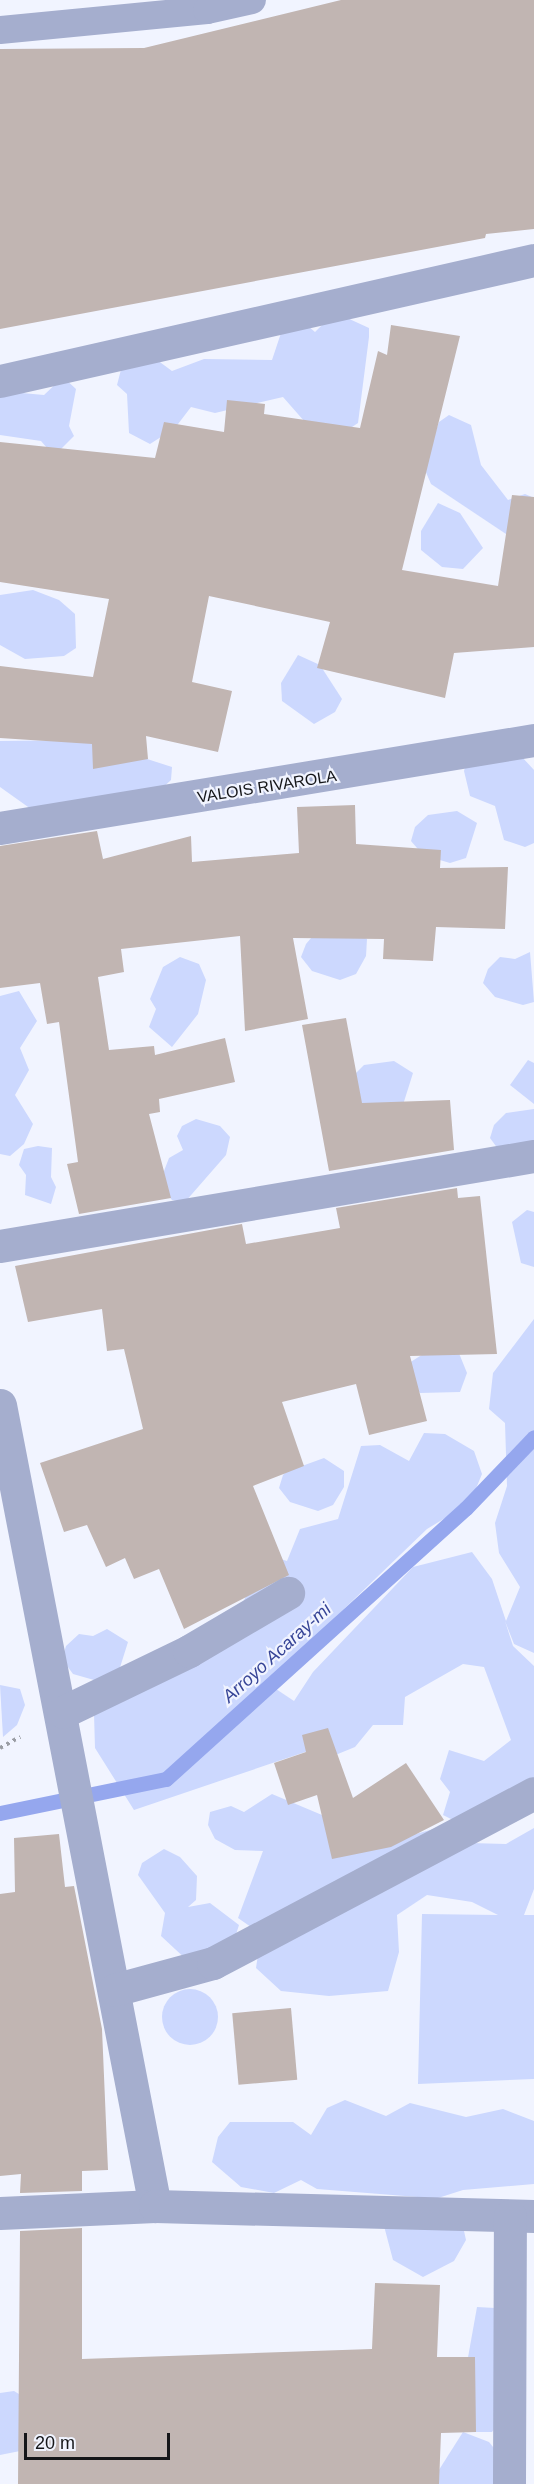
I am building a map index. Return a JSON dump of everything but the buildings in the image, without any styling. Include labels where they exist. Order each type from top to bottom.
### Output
[{"type":"street","points":[[0,381],[534,260]]},
{"type":"street","name":"VALOIS RIVAROLA","points":[[0,828],[534,740]]},
{"type":"street","points":[[0,1246],[534,1156]]},
{"type":"street","points":[[0,1405],[63,1712],[88,1865],[155,2206]]},
{"type":"street","points":[[63,1712],[189,1651],[288,1593]]},
{"type":"street","points":[[114,1990],[213,1963],[534,1793]]},
{"type":"street","points":[[0,2213],[155,2206],[522,2216],[508,2484]]},
{"type":"lane","points":[[0,30],[207,10],[252,0]]},
{"type":"shaded area","points":[[345,317],[369,328],[369,337],[358,423],[334,439],[312,430],[283,397],[215,413],[191,407],[175,428],[150,444],[129,433],[127,394],[117,385],[123,362],[149,354],[172,371],[204,359],[272,360],[284,324],[302,321],[315,332],[328,319]]},
{"type":"shaded area","points":[[63,377],[76,389],[69,426],[74,436],[54,456],[41,441],[0,435],[0,391],[44,395]]},
{"type":"shaded area","points":[[449,415],[471,425],[481,465],[508,500],[525,494],[534,498],[509,536],[431,484],[425,470],[430,447],[439,422]]},
{"type":"shaded area","points":[[438,503],[460,513],[483,548],[463,569],[442,567],[421,550],[421,531]]},
{"type":"shaded area","points":[[33,590],[59,600],[75,614],[76,648],[64,656],[25,659],[0,645],[0,595]]},
{"type":"shaded area","points":[[298,655],[320,665],[342,699],[335,712],[314,724],[282,701],[281,683]]},
{"type":"shaded area","points":[[88,740],[172,767],[171,780],[158,792],[45,819],[0,787],[0,741]]},
{"type":"shaded area","points":[[522,757],[534,770],[534,843],[525,847],[504,840],[495,806],[470,796],[464,771],[467,760]]},
{"type":"shaded area","points":[[457,811],[477,823],[466,858],[450,863],[423,855],[411,841],[415,827],[428,815]]},
{"type":"shaded area","points":[[347,927],[367,939],[366,956],[356,974],[340,980],[312,971],[301,957],[306,944],[317,931]]},
{"type":"shaded area","points":[[530,952],[534,1002],[523,1005],[495,997],[483,983],[488,969],[500,957],[515,959]]},
{"type":"shaded area","points":[[180,957],[199,964],[206,980],[198,1014],[172,1047],[149,1027],[156,1009],[150,999],[163,967]]},
{"type":"shaded area","points":[[19,991],[37,1021],[20,1048],[29,1070],[15,1095],[33,1124],[24,1144],[10,1156],[0,1154],[0,996]]},
{"type":"shaded area","points":[[528,1060],[534,1063],[534,1104],[510,1085]]},
{"type":"shaded area","points":[[394,1061],[413,1073],[402,1108],[359,1105],[352,1077],[364,1065]]},
{"type":"shaded area","points":[[534,1109],[534,1159],[501,1153],[490,1138],[494,1125],[506,1113]]},
{"type":"shaded area","points":[[196,1119],[220,1126],[230,1137],[226,1155],[185,1202],[172,1200],[159,1184],[169,1158],[183,1150],[177,1136],[182,1126]]},
{"type":"shaded area","points":[[38,1146],[52,1148],[51,1177],[56,1187],[51,1204],[25,1195],[26,1175],[19,1165],[24,1149]]},
{"type":"shaded area","points":[[527,1210],[534,1212],[534,1267],[521,1263],[512,1222]]},
{"type":"shaded area","points":[[534,1319],[534,1653],[514,1644],[505,1621],[513,1646],[534,1666],[534,1803],[467,1827],[443,1815],[450,1792],[440,1779],[449,1750],[484,1761],[511,1740],[484,1667],[463,1664],[405,1697],[403,1725],[373,1725],[355,1747],[328,1758],[308,1751],[134,1810],[95,1748],[94,1714],[241,1606],[267,1555],[287,1561],[300,1529],[338,1519],[361,1446],[380,1445],[409,1461],[424,1433],[445,1434],[474,1451],[482,1474],[470,1503],[427,1529],[267,1683],[294,1701],[313,1672],[413,1567],[472,1552],[492,1579],[506,1621],[520,1587],[499,1553],[495,1523],[507,1486],[505,1423],[489,1409],[493,1373]]},
{"type":"shaded area","points":[[452,1336],[467,1373],[460,1392],[420,1393],[401,1368]]},
{"type":"shaded area","points":[[324,1458],[344,1471],[344,1487],[333,1505],[318,1511],[290,1502],[279,1488],[283,1475],[295,1462],[302,1466]]},
{"type":"shaded area","points":[[107,1629],[128,1642],[117,1677],[101,1682],[73,1674],[62,1659],[66,1646],[79,1634],[93,1636]]},
{"type":"shaded area","points":[[0,1685],[20,1689],[25,1705],[17,1725],[3,1737]]},
{"type":"shaded area","points":[[272,1794],[322,1815],[330,1826],[408,1836],[434,1829],[470,1843],[506,1844],[534,1828],[534,1889],[524,1915],[534,1915],[534,2079],[418,2084],[422,1914],[498,1915],[472,1902],[427,1895],[397,1915],[399,1952],[388,1991],[329,1996],[281,1991],[256,1968],[261,1934],[238,1918],[263,1851],[235,1850],[215,1839],[208,1825],[210,1812],[231,1806],[244,1812]]},
{"type":"shaded area","points":[[164,1849],[180,1857],[197,1876],[196,1900],[188,1907],[210,1903],[239,1925],[232,1947],[189,1962],[161,1936],[165,1913],[138,1875],[142,1863]]},
{"type":"shaded area","points":[[184,1989],[196,1989],[206,1993],[214,2001],[218,2017],[214,2033],[206,2041],[196,2045],[184,2045],[174,2041],[166,2033],[162,2023],[162,2011],[166,2001],[174,1993]]},
{"type":"shaded area","points":[[345,2100],[386,2116],[410,2103],[466,2117],[503,2109],[534,2121],[534,2184],[463,2190],[438,2198],[460,2213],[466,2240],[454,2261],[423,2277],[393,2260],[384,2226],[430,2198],[317,2189],[301,2180],[274,2193],[241,2187],[212,2162],[218,2137],[230,2122],[293,2122],[311,2135],[327,2108]]},
{"type":"shaded area","points":[[477,2307],[495,2308],[501,2420],[492,2432],[476,2432],[467,2363]]},
{"type":"shaded area","points":[[14,2391],[32,2402],[25,2450],[0,2455],[0,2393]]},
{"type":"shaded area","points":[[463,2432],[489,2442],[502,2458],[496,2484],[430,2484]]},
{"type":"waterway","name":"Arroyo Acaray-mi","points":[[0,1813],[166,1779],[466,1508],[534,1437]]}]
